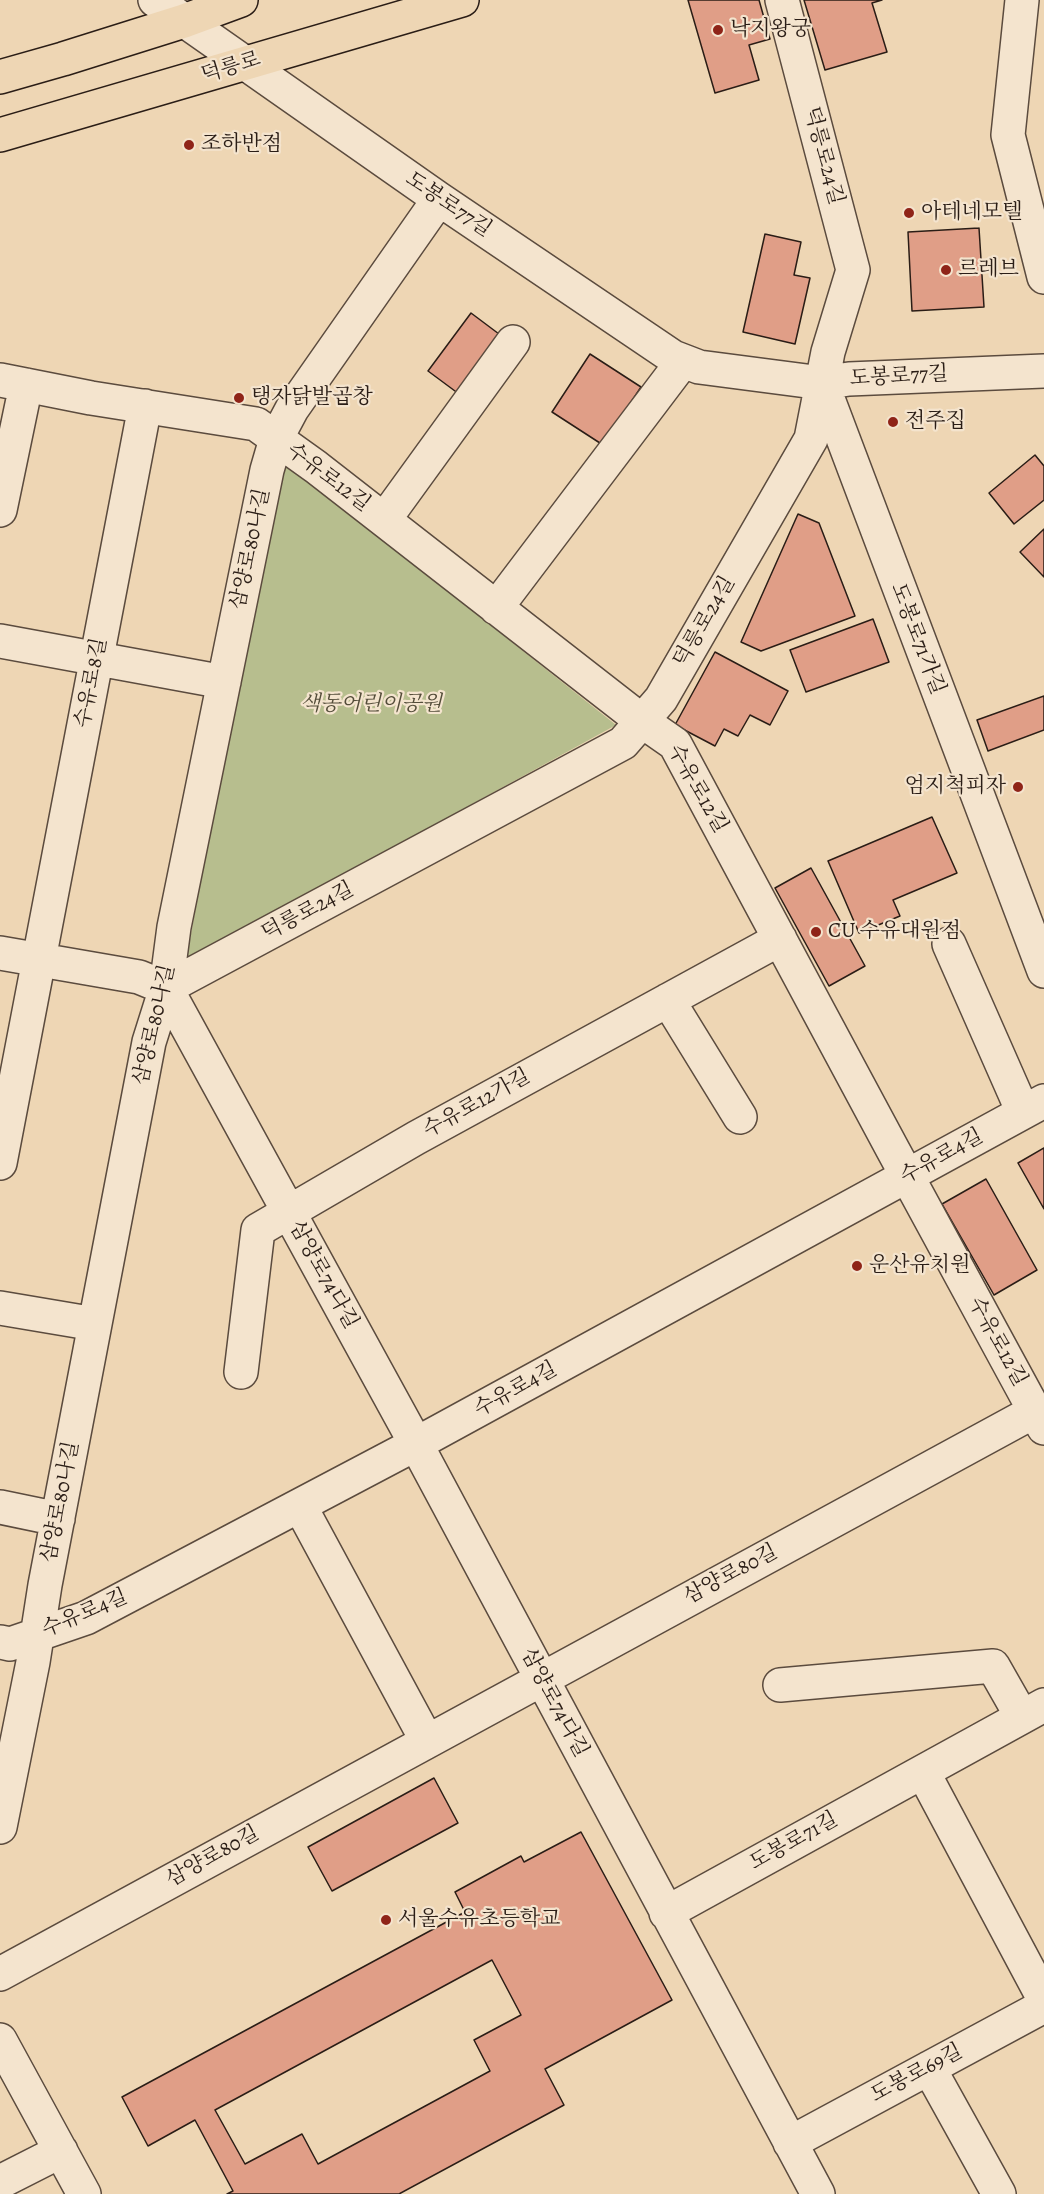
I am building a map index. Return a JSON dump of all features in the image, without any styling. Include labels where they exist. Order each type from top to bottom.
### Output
[{"type":"main road","points":[[0,77],[184,21],[241,0]]},
{"type":"main road","name":"덕릉로","points":[[0,135],[462,0]]},
{"type":"street","name":"도봉로77길","points":[[155,0],[439,199],[673,357],[699,367],[822,383],[849,378],[1044,371]]},
{"type":"street","name":"덕릉로24길","points":[[166,988],[623,743],[661,699],[811,439],[828,352],[853,270],[782,0]]},
{"type":"street","points":[[1022,0],[1008,135],[1044,277]]},
{"type":"street","name":"삼양로80나길","points":[[0,1827],[149,1042],[166,988],[174,927],[267,470],[276,439],[292,409],[439,199]]},
{"type":"street","points":[[384,520],[513,342]]},
{"type":"street","points":[[496,608],[683,361]]},
{"type":"street","points":[[0,510],[13,383]]},
{"type":"street","name":"수유로12길","points":[[13,383],[256,424],[675,744],[1039,1419]]},
{"type":"street","name":"도봉로71가길","points":[[822,383],[1029,895],[1044,971]]},
{"type":"street","name":"수유로8길","points":[[0,1163],[145,406]]},
{"type":"street","points":[[0,641],[224,682]]},
{"type":"street","name":"수유로12가길","points":[[288,1212],[416,1138],[780,939]]},
{"type":"street","name":"수유로4길","points":[[0,1642],[10,1644],[87,1618],[416,1444],[1033,1107],[949,944]]},
{"type":"street","points":[[0,953],[139,977],[166,988]]},
{"type":"street","name":"삼양로74다길","points":[[166,988],[416,1444],[818,2194]]},
{"type":"street","points":[[668,1000],[740,1117]]},
{"type":"street","name":"삼양로74다길","points":[[241,1372],[258,1230],[288,1212]]},
{"type":"street","points":[[0,1308],[95,1324]]},
{"type":"street","name":"삼양로80길","points":[[0,1974],[541,1678],[1039,1419]]},
{"type":"street","points":[[300,1506],[427,1741]]},
{"type":"street","points":[[0,1507],[58,1519]]},
{"type":"street","name":"도봉로71길","points":[[666,1913],[1033,1711],[993,1666],[780,1685]]},
{"type":"street","points":[[922,1772],[1044,1998]]},
{"type":"street","name":"도봉로69길","points":[[790,2143],[1044,2006]]},
{"type":"street","points":[[0,2040],[84,2194]]},
{"type":"street","points":[[929,2068],[999,2194]]},
{"type":"street","points":[[0,2182],[61,2151]]},
{"type":"green space","name":"색동어린이공원","points":[[283,460],[616,725],[186,961],[241,664]]},
{"type":"building","points":[[688,0],[759,0],[770,39],[749,45],[759,80],[715,93]]},
{"type":"building","points":[[804,0],[882,0],[872,3],[887,52],[825,70]]},
{"type":"building","name":"르레브","points":[[979,228],[984,307],[912,311],[908,232]]},
{"type":"building","points":[[765,234],[801,242],[794,275],[810,278],[795,344],[743,332]]},
{"type":"building","points":[[471,313],[503,337],[459,394],[428,371]]},
{"type":"building","points":[[590,354],[641,387],[603,445],[552,412]]},
{"type":"building","points":[[1035,455],[1044,466],[1044,500],[1014,524],[989,493]]},
{"type":"building","points":[[798,514],[819,523],[855,616],[761,651],[741,642]]},
{"type":"building","points":[[1044,529],[1044,577],[1020,552]]},
{"type":"building","points":[[873,619],[889,662],[806,692],[790,650]]},
{"type":"building","points":[[715,652],[788,691],[770,725],[750,715],[738,736],[724,729],[715,746],[675,725]]},
{"type":"building","points":[[1044,696],[1044,730],[988,751],[977,720]]},
{"type":"building","points":[[932,817],[957,873],[893,900],[900,916],[859,933],[828,861]]},
{"type":"building","points":[[811,868],[865,966],[829,986],[775,888]]},
{"type":"building","points":[[1044,1148],[1044,1209],[1018,1163]]},
{"type":"building","points":[[986,1179],[1037,1270],[994,1295],[942,1204]]},
{"type":"building","points":[[434,1778],[458,1823],[332,1891],[308,1847]]},
{"type":"building","points":[[581,1832],[672,2000],[545,2069],[564,2105],[399,2194],[227,2194],[233,2191],[195,2120],[148,2146],[122,2097],[465,1912],[455,1892],[521,1856],[524,1862]],"holes":[[[492,1960],[521,2015],[474,2040],[490,2071],[318,2164],[302,2134],[245,2164],[215,2110]]]},
{"type":"place","name":"낙지왕궁","points":[[718,30]]},
{"type":"place","name":"조하반점","points":[[189,145]]},
{"type":"place","name":"아테네모텔","points":[[909,213]]},
{"type":"place","name":"르레브","points":[[946,270]]},
{"type":"place","name":"탱자닭발곱창","points":[[239,398]]},
{"type":"place","name":"전주집","points":[[893,422]]},
{"type":"place","name":"엄지척피자","points":[[1018,787]]},
{"type":"place","name":"CU 수유대원점","points":[[816,932]]},
{"type":"place","name":"운산유치원","points":[[857,1266]]},
{"type":"place","name":"서울수유초등학교","points":[[386,1920]]}]
